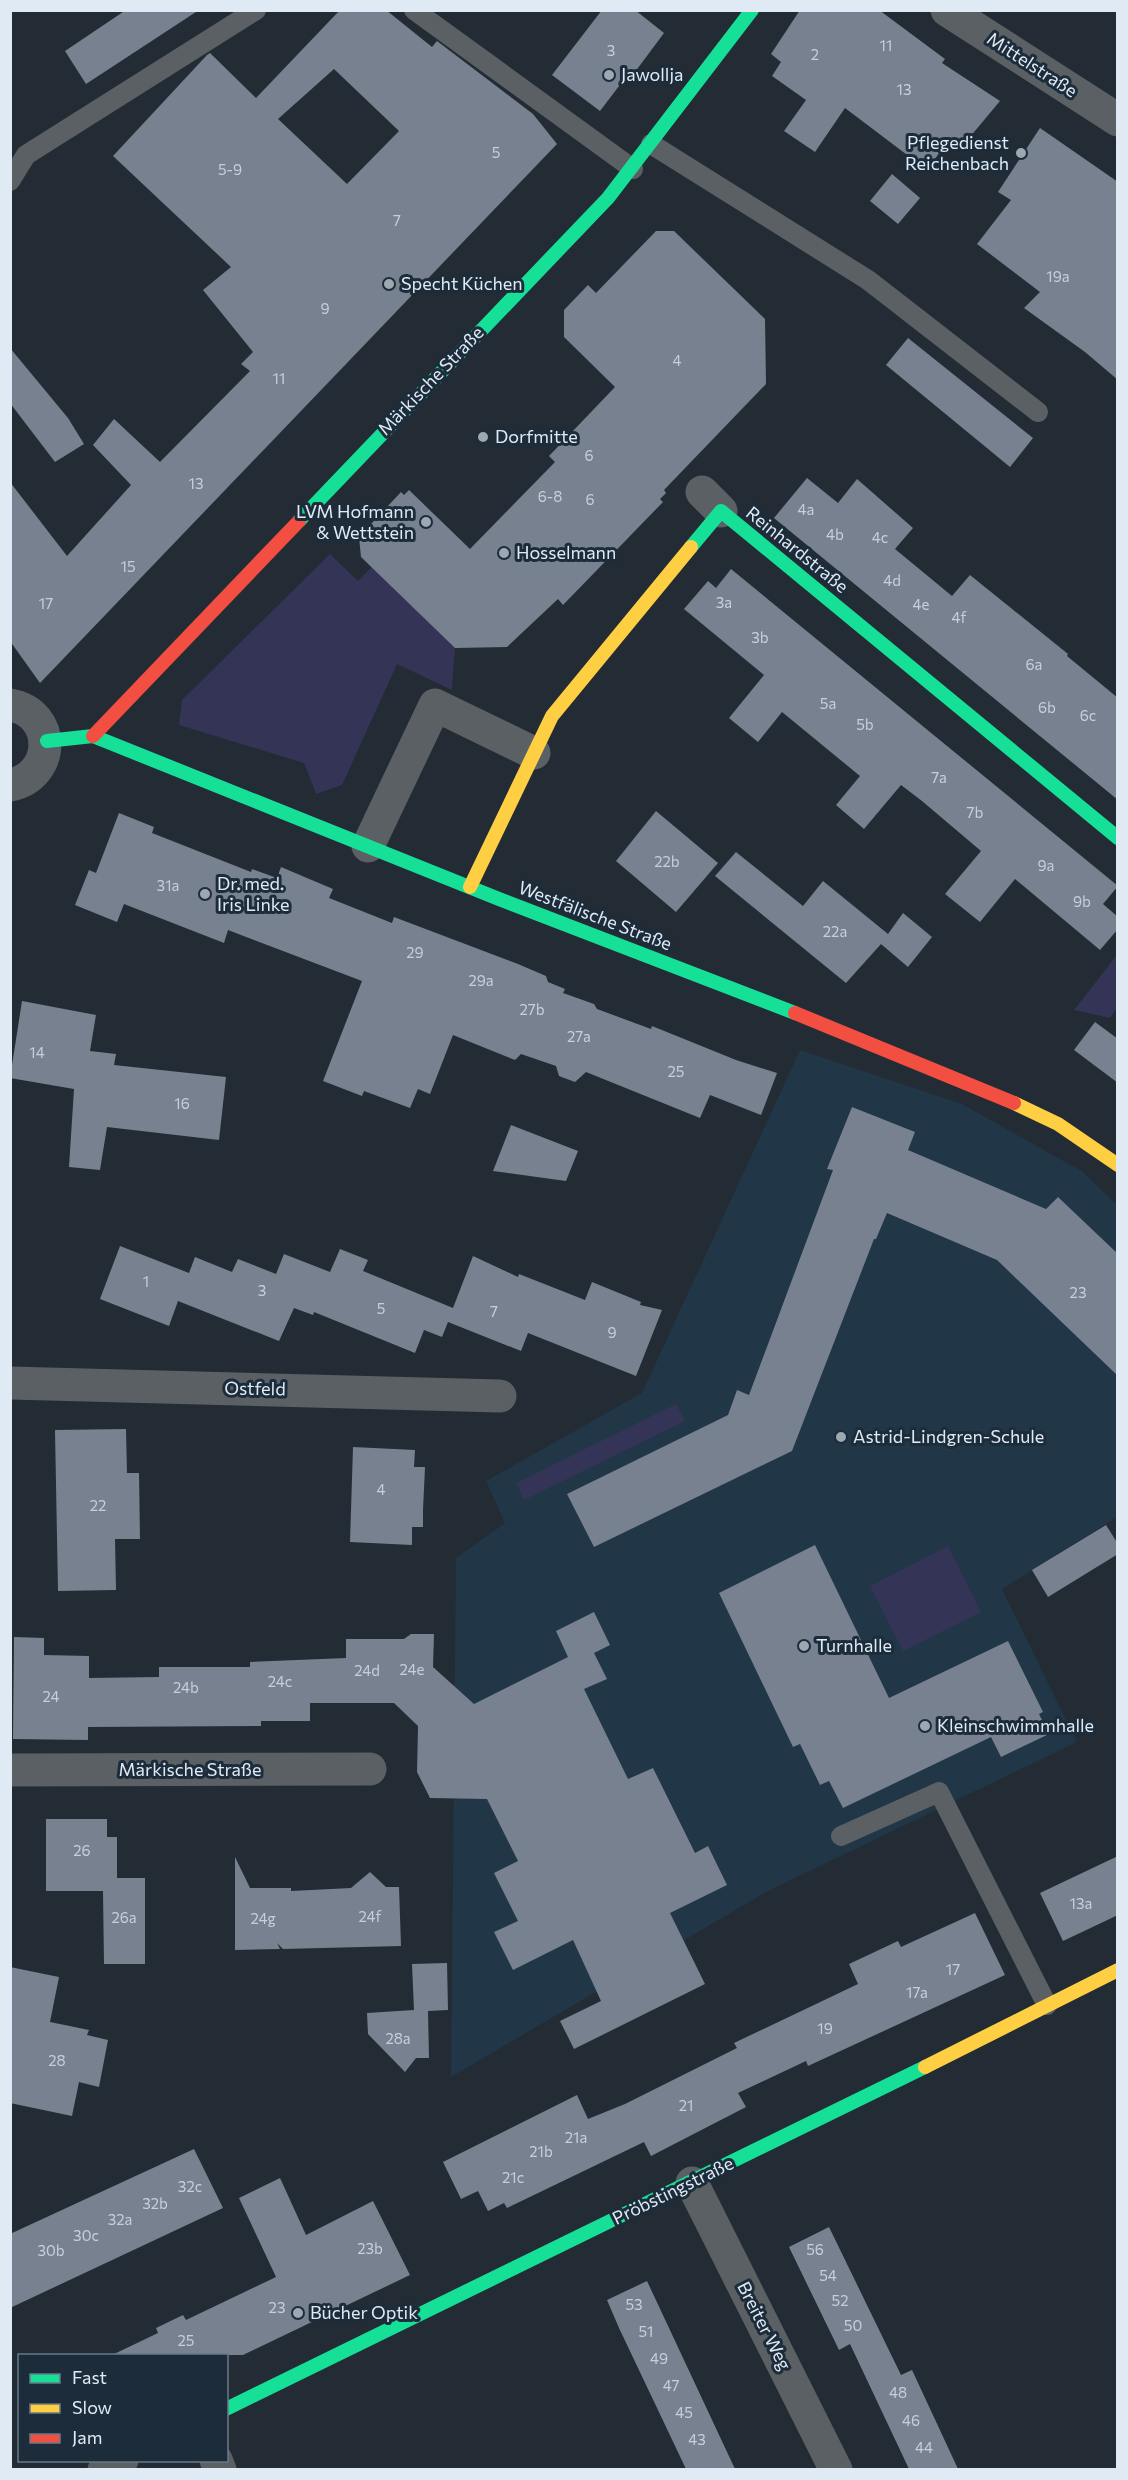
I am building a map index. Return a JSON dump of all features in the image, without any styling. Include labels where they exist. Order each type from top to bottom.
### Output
[{"type":"street","name":"Märkische Straße","points":[[93,736],[600,207],[633,169],[752,10]]},
{"type":"street","name":"Mittelstraße","points":[[947,10],[1118,120]]},
{"type":"street","name":"Reinhardstraße","points":[[470,887],[552,716],[711,501],[1118,838]]},
{"type":"street","points":[[10,705],[20,707],[33,715],[42,727],[46,741],[45,756],[38,770],[27,780],[10,785]]},
{"type":"street","points":[[368,846],[435,705],[534,753]]},
{"type":"street","name":"Westfälische Straße","points":[[46,741],[93,736],[470,887],[828,1026],[1007,1100],[1058,1124],[1118,1165]]},
{"type":"street","name":"Ostfeld","points":[[10,1383],[500,1395]]},
{"type":"street","name":"Märkische Straße","points":[[10,1770],[370,1769]]},
{"type":"street","name":"Pröbstingstraße","points":[[228,2408],[692,2183],[1118,1970]]},
{"type":"street","name":"Breiter Weg","points":[[692,2183],[836,2469]]},
{"type":"street","points":[[104,2469],[118,2462]]},
{"type":"lane","points":[[10,181],[26,155],[256,10]]},
{"type":"lane","points":[[414,10],[633,169]]},
{"type":"lane","points":[[651,144],[868,280],[1038,412]]},
{"type":"lane","points":[[841,1836],[939,1792],[1047,2005]]},
{"type":"shaded area","points":[[330,554],[358,581],[372,567],[455,648],[452,690],[397,664],[342,785],[316,794],[304,763],[179,725],[182,700]]},
{"type":"shaded area","points":[[1117,955],[1117,1008],[1110,1018],[1074,1010]]},
{"type":"shaded area","name":"Astrid-Lindgren-Schule","points":[[800,1050],[962,1104],[1083,1172],[1117,1205],[1117,1517],[1002,1589],[1077,1742],[766,1892],[451,2077],[456,1558],[505,1523],[486,1481],[642,1393]]},
{"type":"shaded area","points":[[676,1404],[685,1421],[524,1500],[516,1483]]},
{"type":"shaded area","points":[[948,1546],[981,1612],[903,1651],[870,1586]]},
{"type":"building","points":[[126,10],[199,10],[86,84],[65,51]]},
{"type":"building","points":[[340,10],[386,10],[432,47],[437,41],[533,114],[557,144],[40,683],[10,641],[10,482],[67,556],[131,485],[93,445],[114,419],[160,462],[250,371],[241,364],[253,352],[203,290],[231,267],[113,156],[210,53],[256,98]],"holes":[[[334,69],[399,131],[347,184],[278,119]]]},
{"type":"building","points":[[602,10],[635,10],[664,33],[635,72],[632,69],[600,111],[552,75]]},
{"type":"building","points":[[800,10],[879,10],[945,59],[942,63],[1000,101],[959,150],[947,142],[927,170],[845,108],[815,152],[784,131],[806,100],[772,76],[781,62],[771,54]]},
{"type":"building","points":[[1040,128],[1118,182],[1118,380],[1085,352],[1024,308],[1040,292],[977,244],[1011,200],[998,192]]},
{"type":"building","points":[[892,174],[920,198],[898,224],[870,201]]},
{"type":"building","points":[[656,231],[674,231],[765,319],[766,384],[664,490],[666,493],[660,499],[663,502],[563,605],[558,599],[507,647],[455,648],[361,557],[359,537],[401,492],[404,495],[409,490],[470,549],[555,462],[549,456],[615,387],[564,337],[564,310],[588,285],[596,293]]},
{"type":"building","points":[[908,338],[1033,438],[1010,467],[886,365]]},
{"type":"building","points":[[10,348],[68,418],[84,444],[55,462],[10,403]]},
{"type":"building","points":[[807,478],[838,503],[857,479],[913,528],[895,549],[952,596],[970,575],[1068,654],[1067,656],[1118,698],[1118,800],[774,518]]},
{"type":"building","points":[[731,569],[1118,886],[1103,904],[1118,917],[1118,929],[1100,950],[1015,879],[980,922],[945,894],[981,851],[922,801],[901,785],[864,829],[836,805],[860,776],[782,712],[758,742],[729,718],[764,675],[684,609],[708,581],[716,588]]},
{"type":"building","points":[[656,811],[718,863],[676,912],[616,861]]},
{"type":"building","points":[[119,813],[154,827],[152,833],[251,872],[252,869],[277,878],[281,867],[333,889],[329,898],[392,923],[394,917],[518,964],[546,976],[548,982],[565,989],[563,993],[594,1004],[597,1009],[651,1029],[652,1026],[736,1060],[777,1073],[761,1115],[710,1095],[700,1118],[586,1072],[575,1082],[559,1076],[556,1066],[521,1054],[515,1060],[453,1035],[430,1094],[418,1089],[410,1108],[364,1091],[362,1096],[323,1081],[362,981],[228,930],[224,943],[124,904],[117,922],[75,905],[89,870],[96,873]]},
{"type":"building","points":[[736,852],[803,906],[823,881],[888,934],[903,913],[932,937],[908,967],[881,944],[846,983],[715,876]]},
{"type":"building","points":[[22,1001],[96,1015],[90,1051],[116,1054],[114,1065],[226,1077],[219,1140],[107,1127],[100,1170],[69,1167],[74,1089],[10,1078]]},
{"type":"building","points":[[1095,1022],[1118,1039],[1118,1083],[1074,1050]]},
{"type":"building","points":[[852,1107],[915,1132],[908,1150],[1046,1209],[1058,1197],[1118,1254],[1118,1376],[997,1260],[887,1213],[874,1239],[792,1451],[594,1547],[567,1494],[728,1415],[737,1390],[749,1395],[833,1170],[827,1169]]},
{"type":"building","points":[[511,1125],[578,1151],[566,1181],[493,1171]]},
{"type":"building","points":[[120,1246],[189,1273],[195,1257],[232,1272],[238,1259],[276,1274],[284,1254],[330,1272],[340,1249],[368,1260],[363,1271],[453,1308],[473,1256],[518,1277],[519,1274],[585,1300],[592,1282],[641,1302],[640,1305],[662,1310],[636,1376],[528,1333],[521,1351],[448,1322],[442,1337],[424,1330],[415,1353],[314,1312],[313,1315],[294,1308],[279,1341],[178,1301],[169,1326],[100,1299]]},
{"type":"building","points":[[126,1429],[127,1473],[139,1473],[140,1539],[115,1539],[116,1590],[58,1591],[55,1430]]},
{"type":"building","points":[[353,1447],[415,1450],[414,1467],[425,1467],[423,1527],[412,1527],[412,1545],[350,1542]]},
{"type":"building","points":[[1106,1525],[1118,1544],[1118,1554],[1048,1597],[1032,1570]]},
{"type":"building","points":[[815,1545],[889,1698],[1008,1641],[1043,1712],[1039,1714],[1049,1734],[1001,1757],[991,1737],[843,1808],[829,1781],[820,1785],[800,1744],[793,1747],[719,1593]]},
{"type":"building","points":[[594,1612],[610,1645],[594,1653],[607,1679],[584,1689],[628,1779],[653,1768],[695,1853],[708,1846],[727,1885],[670,1913],[705,1984],[574,2049],[560,2021],[601,2001],[573,1940],[513,1970],[494,1932],[518,1921],[494,1873],[518,1861],[487,1799],[430,1798],[417,1772],[418,1726],[394,1703],[310,1703],[310,1721],[261,1721],[261,1726],[88,1727],[88,1740],[13,1739],[14,1637],[44,1638],[44,1655],[89,1656],[89,1678],[159,1677],[159,1667],[250,1667],[250,1662],[346,1658],[346,1639],[404,1639],[411,1634],[434,1634],[433,1667],[474,1704],[568,1657],[556,1631]]},
{"type":"building","points":[[46,1819],[107,1819],[107,1837],[117,1837],[117,1878],[145,1878],[145,1964],[104,1964],[103,1891],[46,1891]]},
{"type":"building","points":[[1118,1856],[1118,1915],[1063,1941],[1040,1893]]},
{"type":"building","points":[[235,1857],[250,1888],[291,1888],[291,1891],[351,1888],[370,1872],[386,1887],[399,1887],[401,1946],[283,1949],[277,1943],[280,1949],[235,1950]]},
{"type":"building","points":[[975,1913],[1005,1975],[808,2066],[806,2061],[738,2093],[746,2107],[651,2156],[644,2142],[507,2208],[504,2203],[488,2211],[478,2191],[461,2199],[443,2162],[577,2095],[588,2119],[625,2104],[737,2048],[734,2043],[858,1984],[849,1964],[898,1941],[901,1947]]},
{"type":"building","points":[[447,1963],[448,2010],[428,2011],[429,2058],[416,2058],[405,2072],[368,2034],[367,2013],[414,2010],[412,1964]]},
{"type":"building","points":[[10,1967],[59,1977],[50,2022],[89,2030],[87,2035],[108,2040],[99,2087],[79,2082],[72,2116],[10,2103]]},
{"type":"building","points":[[194,2149],[223,2208],[10,2308],[10,2234]]},
{"type":"building","points":[[280,2178],[306,2235],[373,2201],[410,2275],[243,2355],[114,2354],[158,2333],[156,2328],[183,2315],[186,2320],[276,2277],[239,2198]]},
{"type":"building","points":[[829,2227],[901,2375],[912,2370],[958,2469],[909,2469],[850,2344],[839,2350],[789,2247]]},
{"type":"building","points":[[647,2281],[735,2469],[686,2469],[619,2328],[607,2300]]},
{"type":"traffic: fast","points":[[299,521],[608,198],[752,10]]},
{"type":"traffic: fast","points":[[691,547],[721,511],[1118,838]]},
{"type":"traffic: fast","points":[[47,741],[93,736],[499,899],[795,1013]]},
{"type":"traffic: fast","points":[[228,2408],[925,2067]]},
{"type":"traffic: slow","points":[[470,887],[552,716],[691,547]]},
{"type":"traffic: slow","points":[[1014,1103],[1058,1124],[1118,1165]]},
{"type":"traffic: slow","points":[[925,2067],[1118,1970]]},
{"type":"traffic: jam","points":[[93,736],[299,521]]},
{"type":"traffic: jam","points":[[795,1013],[1014,1103]]},
{"type":"place","name":"Jawollja","points":[[609,75]]},
{"type":"place","name":"Pflegedienst Reichenbach","points":[[1021,153]]},
{"type":"place","name":"Specht Küchen","points":[[389,284]]},
{"type":"place","name":"Dorfmitte","points":[[483,437]]},
{"type":"place","name":"LVM Hofmann & Wettstein","points":[[426,522]]},
{"type":"place","name":"Hosselmann","points":[[504,553]]},
{"type":"place","name":"Dr. med. Iris Linke","points":[[205,894]]},
{"type":"place","name":"Astrid-Lindgren-Schule","points":[[841,1437]]},
{"type":"place","name":"Turnhalle","points":[[804,1646]]},
{"type":"place","name":"Kleinschwimmhalle","points":[[925,1726]]},
{"type":"place","name":"Bücher Optik","points":[[298,2313]]}]
